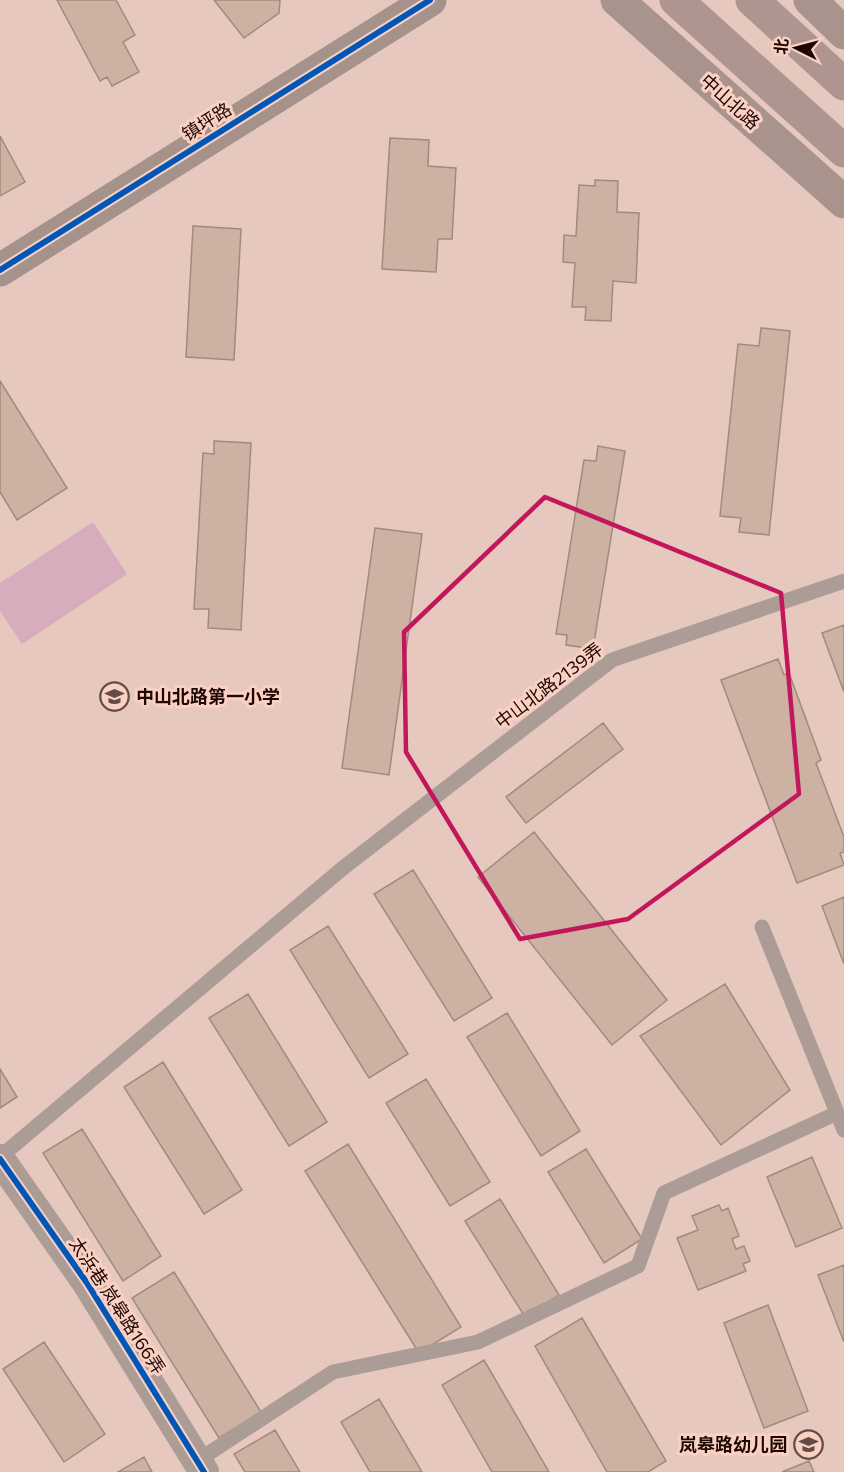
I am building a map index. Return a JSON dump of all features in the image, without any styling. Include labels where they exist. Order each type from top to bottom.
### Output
[{"type":"highway","points":[[676,0],[844,151]]},
{"type":"highway","points":[[752,0],[844,84]]},
{"type":"main road","name":"中山北路","points":[[617,0],[844,202]]},
{"type":"main road","points":[[810,0],[844,33]]},
{"type":"street","name":"镇坪路","points":[[0,270],[430,0]]},
{"type":"street","name":"太浜巷 岚皋路166弄","points":[[0,1158],[87,1283],[200,1466]]},
{"type":"lane","name":"中山北路2139弄","points":[[0,1158],[344,868],[612,660],[844,581]]},
{"type":"lane","points":[[762,927],[844,1130]]},
{"type":"lane","points":[[200,1466],[333,1372],[478,1342],[638,1266],[664,1193],[837,1113]]},
{"type":"highlighted area","points":[[545,497],[781,593],[799,794],[628,919],[520,939],[406,752],[404,632]]},
{"type":"shaded area","points":[[93,522],[127,574],[22,644],[0,611],[0,583]]},
{"type":"building","points":[[57,0],[116,0],[135,35],[123,42],[139,72],[112,86],[107,77],[100,81]]},
{"type":"building","points":[[214,0],[280,0],[279,13],[244,38]]},
{"type":"building","points":[[0,136],[25,182],[0,196]]},
{"type":"building","points":[[390,138],[429,140],[428,166],[456,168],[452,239],[438,239],[436,272],[382,269]]},
{"type":"building","points":[[595,180],[618,181],[617,212],[639,213],[636,283],[613,281],[611,321],[585,320],[586,307],[572,307],[575,263],[563,262],[564,235],[576,236],[579,185],[595,186]]},
{"type":"building","points":[[193,226],[241,229],[234,360],[186,357]]},
{"type":"building","points":[[761,328],[790,331],[769,535],[739,532],[741,518],[720,516],[738,344],[759,346]]},
{"type":"building","points":[[0,381],[67,488],[17,520],[0,492]]},
{"type":"building","points":[[214,441],[251,443],[241,630],[208,628],[209,609],[194,609],[203,453],[214,454]]},
{"type":"building","points":[[598,446],[625,451],[593,649],[566,645],[567,635],[556,634],[584,460],[596,461]]},
{"type":"building","points":[[375,528],[422,534],[389,775],[342,768]]},
{"type":"building","points":[[844,625],[844,692],[822,633]]},
{"type":"building","points":[[778,659],[784,675],[789,673],[821,760],[816,763],[844,837],[844,852],[840,853],[844,865],[797,883],[721,680]]},
{"type":"building","points":[[603,723],[623,749],[526,823],[506,797]]},
{"type":"building","points":[[534,832],[667,1000],[612,1045],[478,877]]},
{"type":"building","points":[[413,870],[492,998],[454,1021],[374,894]]},
{"type":"building","points":[[844,897],[844,964],[822,906]]},
{"type":"building","points":[[328,926],[408,1054],[369,1078],[290,950]]},
{"type":"building","points":[[725,984],[790,1090],[721,1145],[640,1036]]},
{"type":"building","points":[[248,994],[327,1122],[289,1146],[209,1018]]},
{"type":"building","points":[[507,1013],[580,1131],[541,1156],[467,1037]]},
{"type":"building","points":[[163,1062],[242,1190],[204,1214],[124,1087]]},
{"type":"building","points":[[0,1069],[17,1097],[0,1108]]},
{"type":"building","points":[[426,1079],[490,1182],[450,1206],[386,1103]]},
{"type":"building","points":[[82,1129],[161,1256],[123,1281],[43,1153]]},
{"type":"building","points":[[348,1144],[461,1327],[419,1353],[305,1171]]},
{"type":"building","points":[[586,1149],[642,1239],[604,1263],[548,1172]]},
{"type":"building","points":[[812,1157],[842,1228],[796,1247],[767,1177]]},
{"type":"building","points":[[500,1199],[559,1295],[525,1317],[465,1221]]},
{"type":"building","points":[[719,1205],[722,1211],[728,1208],[739,1236],[732,1239],[736,1249],[744,1246],[750,1261],[743,1264],[746,1271],[698,1290],[677,1238],[698,1230],[692,1216]]},
{"type":"building","points":[[844,1265],[844,1342],[818,1275]]},
{"type":"building","points":[[174,1272],[261,1412],[219,1438],[132,1298]]},
{"type":"building","points":[[768,1305],[808,1411],[764,1428],[724,1323]]},
{"type":"building","points":[[582,1318],[666,1461],[648,1472],[607,1472],[535,1346]]},
{"type":"building","points":[[44,1342],[105,1434],[64,1462],[3,1369]]},
{"type":"building","points":[[484,1360],[549,1472],[492,1472],[442,1385]]},
{"type":"building","points":[[379,1399],[422,1472],[370,1472],[341,1422]]},
{"type":"building","points":[[275,1430],[300,1472],[245,1472],[234,1454]]},
{"type":"building","points":[[144,1457],[152,1472],[118,1472]]},
{"type":"building","points":[[809,1461],[814,1472],[782,1472]]},
{"type":"cycle path","points":[[0,270],[430,0]]},
{"type":"cycle path","points":[[0,1159],[87,1283],[204,1472]]},
{"type":"place","name":"中山北路第一小学","points":[[115,697]]},
{"type":"place","name":"岚皋路幼儿园","points":[[808,1445]]}]
